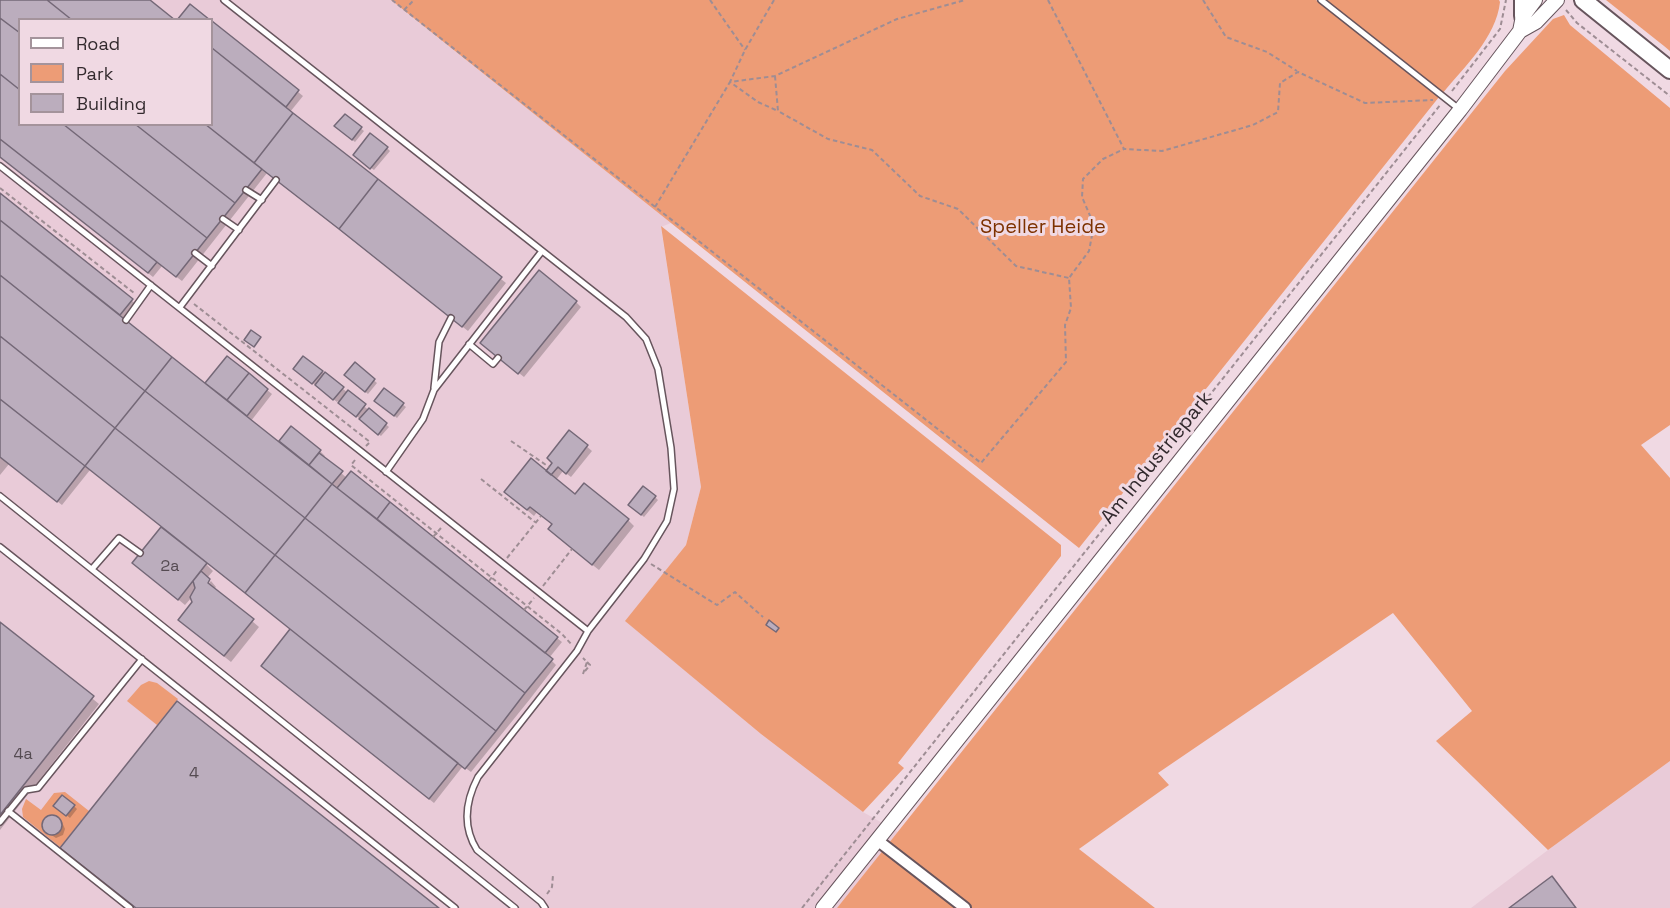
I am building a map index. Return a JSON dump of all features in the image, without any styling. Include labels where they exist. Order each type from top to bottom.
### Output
[{"type":"main road","points":[[1583,0],[1670,70]]},
{"type":"street","name":"Am Industriepark","points":[[823,908],[1460,110],[1522,15],[1535,0]]},
{"type":"street","name":"Am Industriepark","points":[[1522,15],[1536,22],[1557,0]]},
{"type":"street","points":[[877,840],[965,908]]},
{"type":"lane","points":[[224,0],[626,317],[646,339],[658,369],[671,448],[674,489],[667,522],[644,559],[588,631],[577,651],[485,766],[469,799],[468,826],[471,840],[477,850],[541,902],[545,908]]},
{"type":"lane","points":[[1321,0],[1460,110]]},
{"type":"lane","points":[[0,166],[588,631]]},
{"type":"lane","points":[[180,307],[276,180]]},
{"type":"lane","points":[[246,190],[262,200]]},
{"type":"lane","points":[[223,219],[239,230]]},
{"type":"lane","points":[[434,390],[542,251]]},
{"type":"lane","points":[[195,253],[212,266]]},
{"type":"lane","points":[[126,320],[151,285]]},
{"type":"lane","points":[[386,472],[423,418],[434,390],[439,342],[451,318]]},
{"type":"lane","points":[[470,344],[493,364],[498,358]]},
{"type":"lane","points":[[0,496],[515,908]]},
{"type":"lane","points":[[92,569],[119,538],[140,553]]},
{"type":"lane","points":[[0,547],[455,908]]},
{"type":"lane","points":[[0,822],[26,790],[38,788],[142,659]]},
{"type":"lane","points":[[8,811],[130,908]]},
{"type":"path","points":[[392,0],[981,463],[1066,362],[1065,325],[1071,308],[1069,278],[1089,251],[1094,225],[1082,197],[1083,179],[1103,159],[1124,149],[1162,151],[1253,125],[1278,112],[1280,83],[1298,72]]},
{"type":"path","points":[[404,10],[414,0]]},
{"type":"path","points":[[710,0],[745,50]]},
{"type":"path","points":[[655,207],[730,82],[745,50],[774,0]]},
{"type":"path","points":[[730,82],[775,76],[897,19],[965,0]]},
{"type":"path","points":[[1048,0],[1124,149]]},
{"type":"path","points":[[1203,0],[1226,37],[1267,52],[1298,72],[1365,103],[1445,99]]},
{"type":"path","points":[[802,908],[1445,99],[1500,28],[1506,0]]},
{"type":"path","points":[[1557,0],[1577,23],[1670,96]]},
{"type":"path","points":[[775,76],[778,111]]},
{"type":"path","points":[[730,82],[758,102],[828,139],[872,150],[920,196],[958,209],[1016,266],[1069,278]]},
{"type":"path","points":[[0,188],[141,299]]},
{"type":"path","points":[[511,441],[549,467]]},
{"type":"path","points":[[481,479],[536,523]]},
{"type":"path","points":[[489,581],[541,516]]},
{"type":"path","points":[[434,537],[447,520]]},
{"type":"path","points":[[524,610],[572,549]]},
{"type":"path","points":[[644,559],[717,605],[735,592],[763,617]]},
{"type":"path","points":[[583,674],[590,665],[587,662]]},
{"type":"path","points":[[541,902],[552,887],[553,875]]},
{"type":"shaded area","points":[[0,0],[391,0],[671,223],[661,227],[701,487],[686,545],[626,621],[761,734],[863,812],[898,832],[837,908],[0,908]]},
{"type":"shaded area","points":[[1670,761],[1670,908],[1471,908],[1548,850]]},
{"type":"green space","name":"Speller Heide","points":[[391,0],[1316,0],[1439,97],[1079,548]]},
{"type":"green space","points":[[1324,0],[1499,0],[1500,2],[1486,40],[1442,94]]},
{"type":"green space","points":[[1606,0],[1670,0],[1670,51],[1664,46]]},
{"type":"green space","points":[[1564,15],[1570,25],[1670,108],[1670,425],[1641,445],[1670,478],[1670,761],[1548,850],[1436,741],[1472,711],[1393,613],[1158,773],[1169,785],[1079,849],[1155,908],[837,908],[1505,71],[1553,19]]},
{"type":"green space","points":[[661,226],[1061,545],[1061,556],[898,763],[904,768],[863,812],[761,734],[625,621],[686,545],[701,487]]},
{"type":"green space","points":[[149,681],[157,683],[178,699],[157,725],[127,701],[141,685]]},
{"type":"green space","points":[[65,792],[89,811],[60,847],[23,817],[22,809],[26,799],[41,810],[54,793]]},
{"type":"building","points":[[0,0],[47,0],[70,18],[18,18],[18,32],[0,18]]},
{"type":"building","points":[[47,0],[150,0],[172,18],[70,18]]},
{"type":"building","points":[[190,4],[208,18],[179,18]]},
{"type":"building","points":[[0,18],[18,32],[18,88],[0,74]]},
{"type":"building","points":[[213,22],[299,90],[286,107],[213,49]]},
{"type":"building","points":[[213,49],[293,113],[254,163],[208,126],[213,126]]},
{"type":"building","points":[[0,74],[18,88],[18,126],[66,126],[207,238],[176,277],[0,139]]},
{"type":"building","points":[[293,113],[378,179],[339,229],[254,163]]},
{"type":"building","points":[[345,114],[362,127],[352,140],[334,126]]},
{"type":"building","points":[[66,126],[138,126],[235,203],[207,238]]},
{"type":"building","points":[[138,126],[208,126],[262,169],[235,203]]},
{"type":"building","points":[[370,133],[388,147],[370,169],[353,155]]},
{"type":"building","points":[[0,139],[157,262],[148,273],[0,157]]},
{"type":"building","points":[[378,179],[502,277],[462,327],[339,229]]},
{"type":"building","points":[[0,193],[133,299],[120,315],[0,220]]},
{"type":"building","points":[[0,220],[172,357],[145,391],[0,275]]},
{"type":"building","points":[[539,270],[577,301],[518,374],[480,343]]},
{"type":"building","points":[[0,275],[145,391],[115,428],[0,336]]},
{"type":"building","points":[[251,330],[261,337],[254,347],[244,340]]},
{"type":"building","points":[[0,336],[115,428],[85,466],[0,399]]},
{"type":"building","points":[[227,356],[249,373],[227,400],[205,383]]},
{"type":"building","points":[[303,356],[323,371],[312,384],[293,369]]},
{"type":"building","points":[[172,357],[332,484],[305,518],[145,391]]},
{"type":"building","points":[[355,362],[375,379],[365,392],[344,375]]},
{"type":"building","points":[[325,372],[344,387],[333,400],[315,385]]},
{"type":"building","points":[[249,373],[268,389],[247,416],[227,400]]},
{"type":"building","points":[[384,388],[404,403],[394,416],[374,401]]},
{"type":"building","points":[[348,390],[366,404],[356,417],[338,403]]},
{"type":"building","points":[[145,391],[305,518],[275,555],[115,428]]},
{"type":"building","points":[[0,399],[85,466],[57,502],[0,457]]},
{"type":"building","points":[[369,408],[387,423],[378,435],[359,419]]},
{"type":"building","points":[[291,426],[321,450],[309,465],[279,441]]},
{"type":"building","points":[[115,428],[275,555],[245,593],[85,466]]},
{"type":"building","points":[[569,430],[588,445],[566,474],[558,467],[551,475],[546,471],[552,463],[547,458]]},
{"type":"building","points":[[319,453],[343,471],[332,484],[309,465]]},
{"type":"building","points":[[531,458],[575,494],[584,483],[629,519],[592,565],[548,529],[552,524],[530,507],[527,510],[504,492]]},
{"type":"building","points":[[351,471],[390,502],[377,519],[337,488]]},
{"type":"building","points":[[332,484],[553,659],[525,693],[305,518]]},
{"type":"building","points":[[643,486],[656,496],[641,515],[628,505]]},
{"type":"building","points":[[390,502],[558,637],[545,653],[377,519]]},
{"type":"building","points":[[305,518],[525,693],[496,731],[275,555]]},
{"type":"building","points":[[161,527],[207,563],[178,600],[132,563]]},
{"type":"building","points":[[275,555],[496,731],[465,769],[245,593]]},
{"type":"building","points":[[201,571],[210,579],[208,583],[254,619],[224,656],[178,620],[192,602],[190,597],[195,588],[193,581]]},
{"type":"building","points":[[769,620],[779,628],[776,632],[766,625]]},
{"type":"building","points":[[0,622],[94,696],[0,815]]},
{"type":"building","points":[[290,629],[458,763],[429,799],[261,666]]},
{"type":"building","points":[[177,701],[439,908],[136,908],[60,848]]},
{"type":"building","points":[[62,795],[75,805],[66,816],[53,806]]},
{"type":"building","points":[[48,815],[56,815],[62,821],[62,829],[56,835],[48,835],[42,829],[42,821]]},
{"type":"building","points":[[1552,876],[1576,908],[1509,908]]}]
